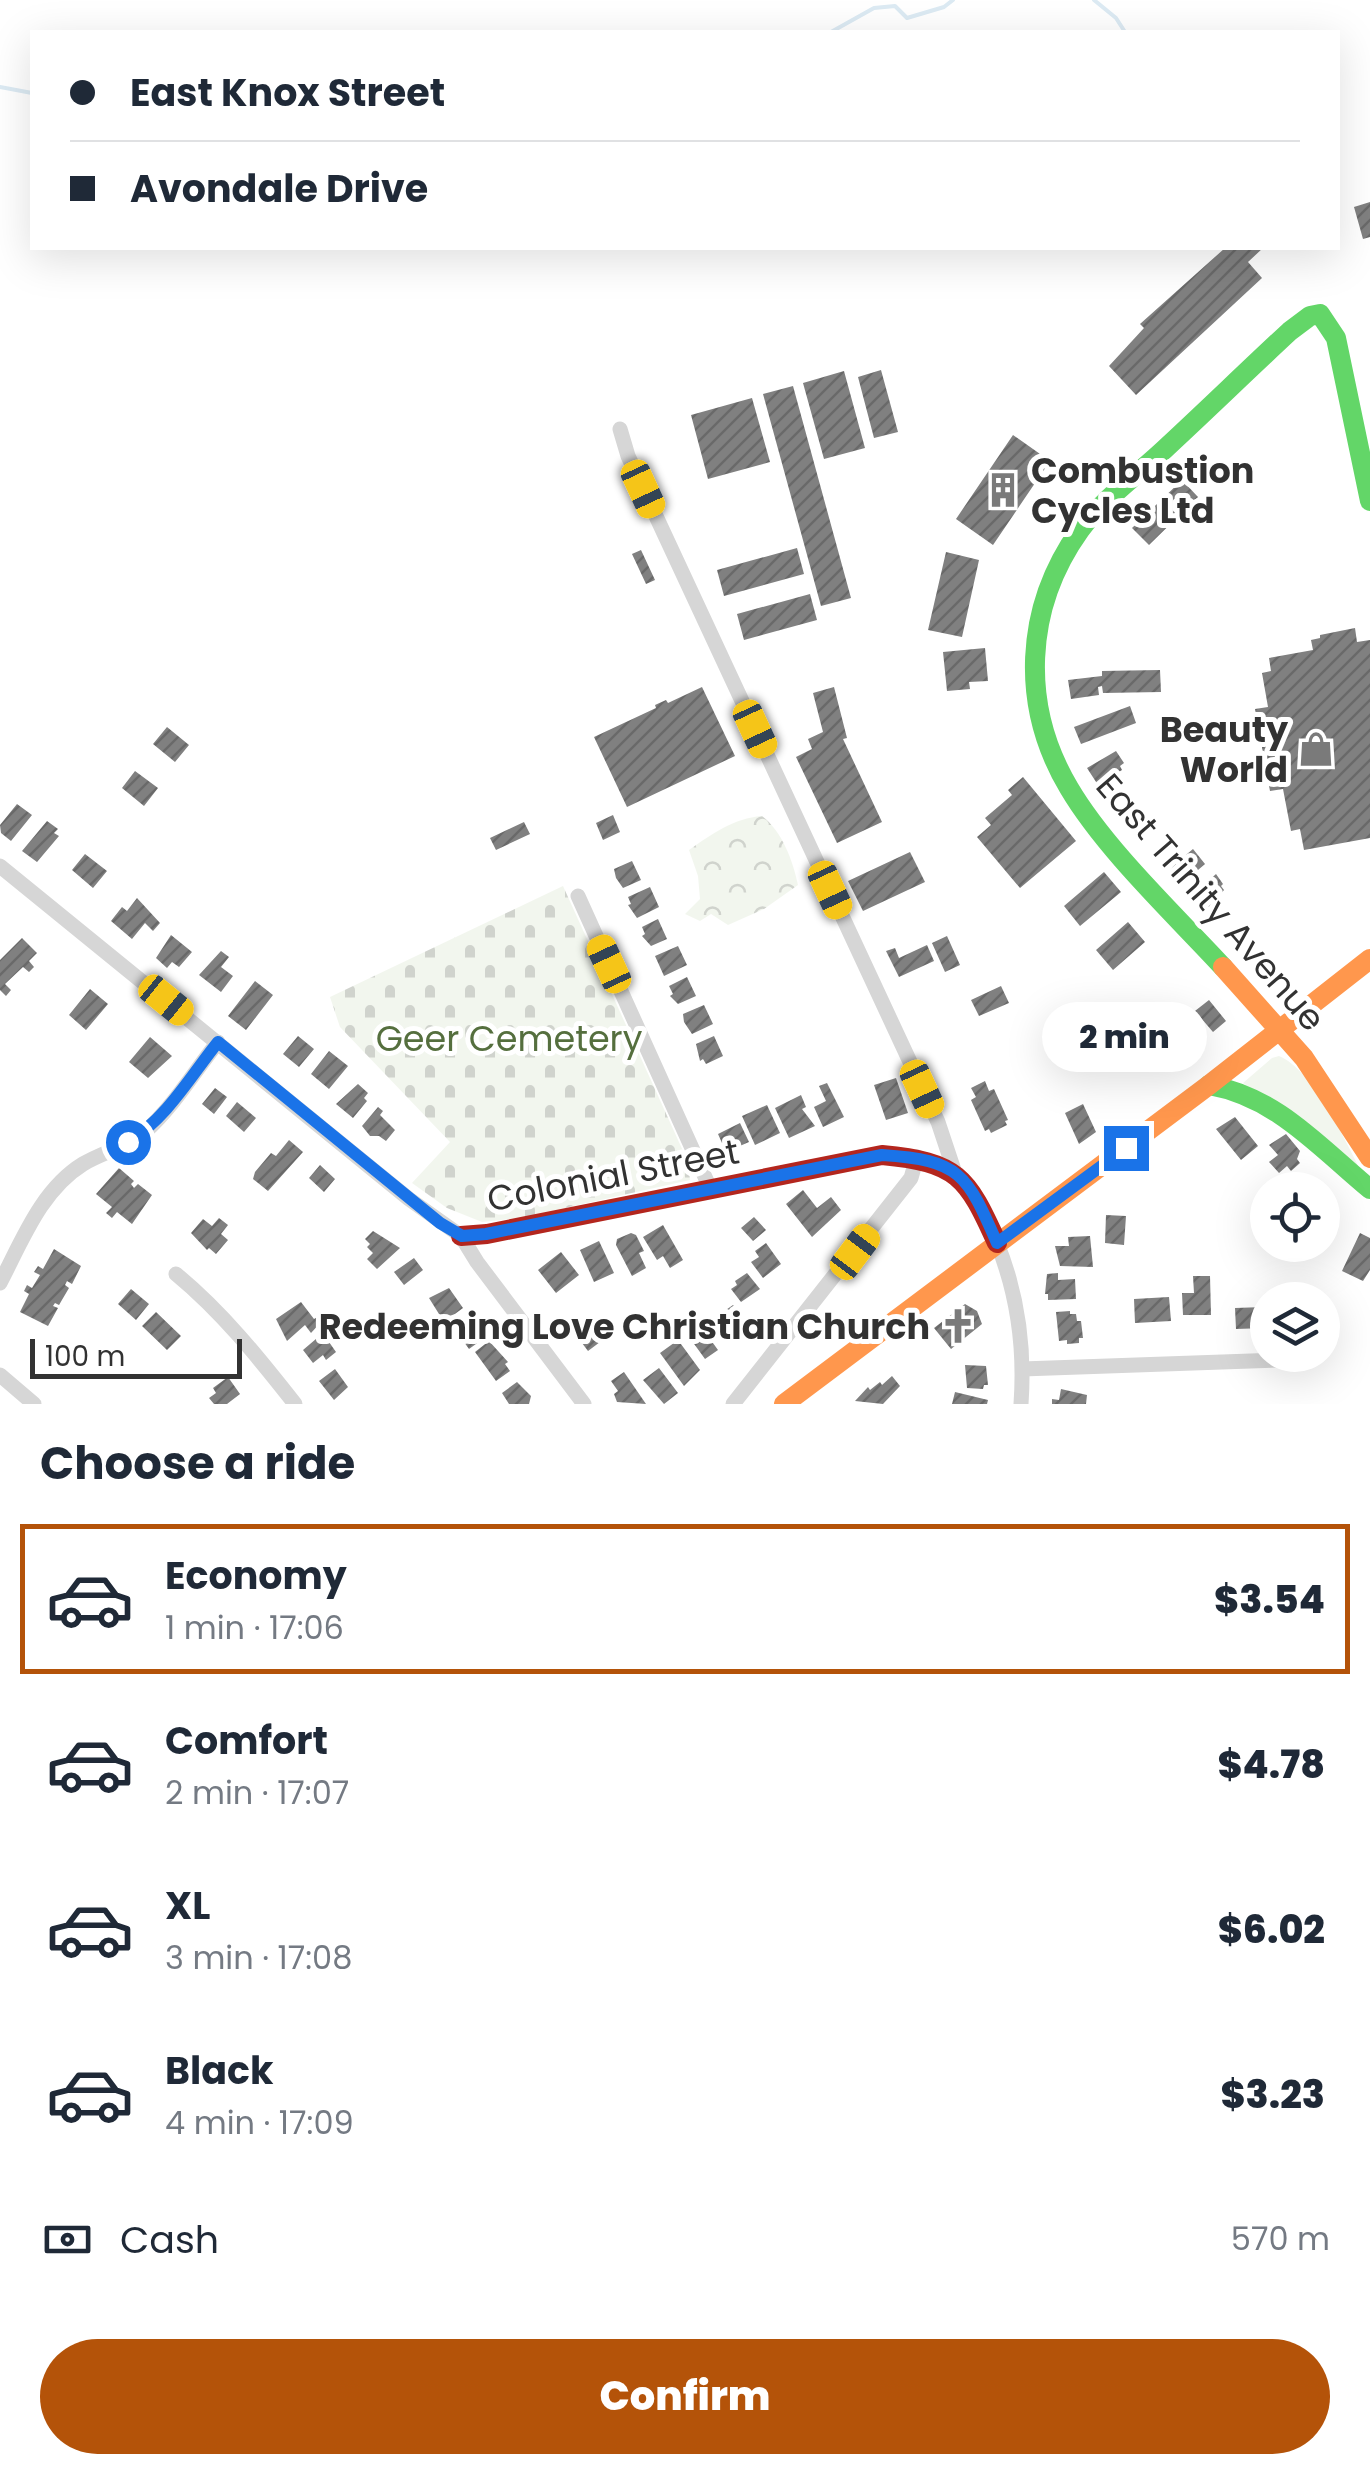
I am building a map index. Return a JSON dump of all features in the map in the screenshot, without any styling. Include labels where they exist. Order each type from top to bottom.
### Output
[{"type":"street","name":"East Trinity Avenue","points":[[1370,501],[1336,338],[1320,314],[1310,316],[1082,527],[1054,569],[1044,596],[1033,659],[1035,704],[1054,760],[1069,788],[1130,864],[1281,1030],[1317,1075],[1370,1158]]},
{"type":"street","points":[[620,429],[628,456],[938,1122],[954,1170],[966,1180],[997,1243],[1016,1307],[1021,1404]]},
{"type":"street","points":[[0,866],[425,1211],[462,1236],[477,1262],[584,1404]]},
{"type":"street","points":[[578,896],[710,1188]]},
{"type":"street","points":[[784,1404],[1370,959]]},
{"type":"street","points":[[0,1283],[34,1218],[56,1188],[83,1164],[143,1134],[218,1042]]},
{"type":"street","points":[[1208,1085],[1245,1092],[1268,1104],[1370,1189]]},
{"type":"street","name":"Colonial Street","points":[[462,1236],[882,1155],[918,1157],[954,1170]]},
{"type":"street","points":[[732,1404],[910,1178],[918,1157]]},
{"type":"street","points":[[176,1274],[207,1300],[295,1404]]},
{"type":"street","points":[[1022,1369],[1250,1361]]},
{"type":"street","points":[[0,1375],[34,1404]]},
{"type":"green space","points":[[762,816],[786,847],[798,885],[764,909],[728,925],[711,914],[700,921],[685,914],[700,899],[698,876],[689,850],[733,823]]},
{"type":"green space","name":"Geer Cemetery","points":[[563,886],[688,1162],[690,1180],[520,1218],[482,1222],[447,1208],[412,1183],[450,1142],[340,1027],[330,997]]},
{"type":"green space","points":[[1279,1056],[1316,1090],[1361,1171],[1243,1083]]},
{"type":"building","points":[[1370,202],[1370,237],[1363,239],[1354,207]]},
{"type":"building","points":[[1223,250],[1261,250],[1248,262],[1262,278],[1136,395],[1109,366],[1144,328],[1140,324]]},
{"type":"building","points":[[881,370],[898,432],[874,438],[858,377]]},
{"type":"building","points":[[844,371],[865,448],[824,459],[803,383]]},
{"type":"building","points":[[793,386],[851,598],[821,606],[763,394]]},
{"type":"building","points":[[752,398],[770,462],[708,479],[691,415]]},
{"type":"building","name":"Combustion Cycles Ltd","points":[[1013,435],[1050,461],[993,545],[956,519]]},
{"type":"building","points":[[1182,480],[1198,497],[1149,545],[1132,528]]},
{"type":"building","points":[[797,548],[804,574],[724,596],[717,570]]},
{"type":"building","points":[[641,550],[655,580],[646,584],[632,554]]},
{"type":"building","points":[[946,552],[979,560],[962,637],[928,630]]},
{"type":"building","points":[[810,594],[817,620],[744,640],[737,614]]},
{"type":"building","name":"Beauty World","points":[[1355,628],[1357,642],[1370,640],[1370,838],[1304,850],[1300,829],[1291,831],[1283,789],[1270,791],[1255,709],[1268,707],[1262,673],[1271,671],[1269,658],[1313,650],[1311,640],[1320,635]]},
{"type":"building","points":[[985,648],[988,681],[969,682],[970,689],[947,691],[943,652]]},
{"type":"building","points":[[1160,670],[1161,692],[1103,693],[1102,686],[1098,687],[1099,695],[1071,699],[1068,680],[1102,676],[1102,671]]},
{"type":"building","points":[[702,687],[735,756],[627,807],[594,737],[656,708],[655,705]]},
{"type":"building","points":[[834,687],[847,738],[843,739],[882,822],[837,843],[796,757],[812,749],[808,739],[823,732],[813,693]]},
{"type":"building","points":[[1130,706],[1136,723],[1081,744],[1074,727]]},
{"type":"building","points":[[167,727],[189,745],[175,762],[153,744]]},
{"type":"building","points":[[1116,751],[1124,763],[1120,766],[1122,770],[1098,785],[1087,768]]},
{"type":"building","points":[[135,771],[158,788],[144,806],[122,788]]},
{"type":"building","points":[[1023,777],[1076,841],[1020,888],[977,837],[991,825],[985,818],[1012,795],[1008,790]]},
{"type":"building","points":[[17,804],[32,815],[11,841],[1,833],[0,825]]},
{"type":"building","points":[[613,815],[620,832],[603,840],[596,823]]},
{"type":"building","points":[[47,821],[58,829],[54,833],[59,836],[37,862],[22,851]]},
{"type":"building","points":[[524,822],[530,834],[496,850],[490,838]]},
{"type":"building","points":[[1193,849],[1205,864],[1185,881],[1179,880],[1171,870]]},
{"type":"building","points":[[910,852],[925,882],[863,911],[848,881]]},
{"type":"building","points":[[85,854],[107,871],[93,888],[72,870]]},
{"type":"building","points":[[632,861],[641,880],[623,888],[614,869]]},
{"type":"building","points":[[1104,872],[1121,892],[1080,926],[1064,906]]},
{"type":"building","points":[[1216,874],[1224,890],[1207,909],[1194,894]]},
{"type":"building","points":[[650,887],[659,907],[637,918],[628,905],[628,897]]},
{"type":"building","points":[[137,898],[160,923],[153,931],[145,923],[132,939],[111,921],[122,907],[127,911]]},
{"type":"building","points":[[658,919],[667,939],[651,946],[642,936],[642,927]]},
{"type":"building","points":[[1128,922],[1145,942],[1113,970],[1096,950]]},
{"type":"building","points":[[171,935],[192,952],[179,967],[172,962],[167,968],[156,958]]},
{"type":"building","points":[[947,936],[960,965],[945,972],[932,943]]},
{"type":"building","points":[[22,938],[37,953],[29,961],[34,967],[29,972],[23,967],[5,984],[11,990],[6,996],[0,990],[0,960]]},
{"type":"building","points":[[927,945],[934,961],[899,977],[886,951],[895,948],[899,958]]},
{"type":"building","points":[[678,946],[687,965],[664,976],[655,956]]},
{"type":"building","points":[[221,951],[229,957],[221,967],[233,976],[221,992],[199,975]]},
{"type":"building","points":[[687,977],[696,996],[678,1004],[670,996],[673,994],[669,986]]},
{"type":"building","points":[[255,981],[273,995],[246,1030],[228,1016]]},
{"type":"building","points":[[1001,986],[1009,1003],[979,1016],[971,1000]]},
{"type":"building","points":[[90,989],[108,1004],[86,1030],[69,1015]]},
{"type":"building","points":[[1209,1000],[1226,1021],[1213,1032],[1195,1011]]},
{"type":"building","points":[[704,1005],[713,1024],[692,1034],[683,1014]]},
{"type":"building","points":[[1182,1014],[1192,1028],[1148,1058],[1138,1044]]},
{"type":"building","points":[[298,1036],[314,1049],[299,1067],[283,1054]]},
{"type":"building","points":[[714,1036],[723,1056],[706,1064],[703,1059],[700,1061],[696,1044]]},
{"type":"building","points":[[150,1037],[172,1056],[148,1078],[129,1062]]},
{"type":"building","points":[[329,1051],[348,1066],[329,1089],[311,1074]]},
{"type":"building","points":[[896,1078],[908,1113],[886,1120],[874,1085]]},
{"type":"building","points":[[985,1081],[989,1091],[994,1089],[1008,1120],[1007,1125],[991,1133],[989,1129],[985,1131],[971,1100],[976,1097],[971,1088]]},
{"type":"building","points":[[827,1083],[844,1117],[823,1127],[814,1107],[826,1101],[819,1086]]},
{"type":"building","points":[[358,1084],[368,1093],[364,1098],[367,1101],[353,1118],[336,1104]]},
{"type":"building","points":[[215,1088],[227,1097],[214,1114],[202,1104]]},
{"type":"building","points":[[801,1095],[806,1107],[802,1109],[815,1126],[789,1138],[775,1108]]},
{"type":"building","points":[[237,1102],[256,1118],[244,1132],[226,1116]]},
{"type":"building","points":[[1083,1104],[1096,1132],[1079,1144],[1065,1113]]},
{"type":"building","points":[[767,1105],[780,1133],[755,1145],[742,1116]]},
{"type":"building","points":[[378,1107],[383,1111],[380,1115],[395,1130],[386,1141],[370,1136],[362,1126]]},
{"type":"building","points":[[1235,1117],[1258,1146],[1241,1160],[1216,1129]]},
{"type":"building","points":[[740,1123],[749,1142],[726,1152],[718,1134]]},
{"type":"building","points":[[1286,1134],[1300,1151],[1300,1163],[1291,1171],[1287,1166],[1278,1172],[1269,1162],[1278,1155],[1269,1145]]},
{"type":"building","points":[[289,1140],[303,1152],[268,1191],[253,1179],[255,1172]]},
{"type":"building","points":[[320,1165],[335,1179],[324,1192],[309,1178]]},
{"type":"building","points":[[119,1168],[134,1181],[134,1188],[138,1184],[152,1195],[132,1224],[117,1212],[112,1218],[106,1213],[112,1207],[96,1194]]},
{"type":"building","points":[[803,1190],[817,1208],[831,1197],[841,1210],[812,1237],[786,1204]]},
{"type":"building","points":[[1106,1215],[1126,1216],[1124,1245],[1105,1243]]},
{"type":"building","points":[[754,1217],[766,1230],[753,1241],[741,1228]]},
{"type":"building","points":[[219,1218],[228,1225],[221,1234],[228,1240],[216,1254],[191,1233],[203,1219],[212,1226]]},
{"type":"building","points":[[663,1225],[683,1260],[670,1268],[663,1256],[657,1260],[643,1237]]},
{"type":"building","points":[[373,1231],[400,1248],[377,1269],[367,1259],[373,1253],[365,1239]]},
{"type":"building","points":[[631,1233],[644,1251],[639,1253],[646,1268],[632,1276],[616,1245],[617,1239]]},
{"type":"building","points":[[1360,1233],[1370,1238],[1370,1270],[1363,1281],[1342,1271]]},
{"type":"building","points":[[1090,1236],[1093,1267],[1060,1266],[1055,1246],[1069,1246],[1068,1237]]},
{"type":"building","points":[[599,1241],[614,1273],[594,1282],[580,1250]]},
{"type":"building","points":[[766,1243],[781,1264],[763,1278],[751,1262],[759,1257],[755,1251]]},
{"type":"building","points":[[54,1249],[81,1266],[72,1284],[67,1281],[65,1285],[69,1288],[59,1305],[53,1306],[58,1308],[48,1326],[20,1312],[29,1294],[24,1291],[27,1285],[32,1288],[40,1275],[34,1272],[38,1266],[43,1269]]},
{"type":"building","points":[[561,1252],[579,1275],[556,1293],[538,1270]]},
{"type":"building","points":[[414,1258],[423,1270],[404,1285],[394,1272]]},
{"type":"building","points":[[747,1273],[760,1289],[741,1302],[731,1289]]},
{"type":"building","points":[[1058,1273],[1058,1280],[1075,1279],[1076,1299],[1048,1300],[1047,1274]]},
{"type":"building","points":[[1193,1276],[1210,1276],[1211,1315],[1183,1315],[1182,1293],[1194,1293]]},
{"type":"building","points":[[449,1288],[463,1308],[444,1322],[429,1298]]},
{"type":"building","points":[[131,1289],[149,1304],[136,1320],[118,1304]]},
{"type":"building","points":[[1169,1297],[1171,1321],[1135,1323],[1134,1299]]},
{"type":"building","points":[[301,1302],[314,1319],[319,1316],[322,1321],[311,1333],[305,1325],[287,1341],[276,1319]]},
{"type":"building","name":"Redeeming Love Christian Church","points":[[965,1304],[977,1311],[982,1324],[951,1349],[934,1328]]},
{"type":"building","points":[[733,1305],[743,1319],[724,1333],[713,1319]]},
{"type":"building","points":[[1250,1307],[1250,1329],[1236,1329],[1235,1308]]},
{"type":"building","points":[[1070,1311],[1081,1321],[1083,1338],[1079,1338],[1079,1343],[1059,1341],[1056,1312]]},
{"type":"building","points":[[156,1312],[181,1336],[167,1350],[142,1326]]},
{"type":"building","points":[[472,1315],[487,1336],[469,1349],[454,1328]]},
{"type":"building","points":[[589,1319],[604,1339],[588,1351],[573,1331]]},
{"type":"building","points":[[697,1321],[718,1350],[705,1359],[684,1330]]},
{"type":"building","points":[[333,1331],[336,1336],[329,1342],[336,1352],[313,1363],[303,1350],[323,1333],[325,1337]]},
{"type":"building","points":[[678,1340],[700,1370],[684,1386],[660,1353]]},
{"type":"building","points":[[489,1341],[508,1362],[505,1364],[510,1371],[496,1381],[475,1352]]},
{"type":"building","points":[[965,1365],[986,1366],[988,1385],[983,1389],[967,1388]]},
{"type":"building","points":[[659,1368],[678,1393],[664,1404],[643,1380]]},
{"type":"building","points":[[335,1369],[348,1387],[334,1400],[319,1381]]},
{"type":"building","points":[[624,1372],[646,1404],[617,1402],[614,1394],[618,1391],[611,1381]]},
{"type":"building","points":[[892,1376],[900,1386],[883,1404],[855,1401],[868,1387],[870,1390],[880,1382],[882,1385]]},
{"type":"building","points":[[228,1377],[240,1394],[227,1404],[214,1404],[209,1398],[216,1393],[213,1388]]},
{"type":"building","points":[[517,1382],[531,1396],[529,1404],[509,1404],[502,1393]]},
{"type":"building","points":[[1061,1389],[1087,1395],[1086,1404],[1052,1404],[1052,1399],[1059,1400]]},
{"type":"building","points":[[955,1392],[988,1400],[987,1404],[952,1404]]},
{"type":"waterway","points":[[835,30],[874,8],[895,6],[907,18],[944,7],[953,0]]},
{"type":"waterway","points":[[1094,0],[1124,30]]},
{"type":"waterway","points":[[0,87],[30,93]]},
{"type":"traffic: fast","points":[[1223,967],[1101,834],[1053,757],[1036,691],[1039,624],[1048,592],[1061,560],[1099,508],[1310,316],[1320,314],[1336,338],[1370,501]]},
{"type":"traffic: fast","points":[[1209,1085],[1256,1100],[1276,1112],[1370,1189]]},
{"type":"traffic: slow","points":[[784,1404],[1370,959]]},
{"type":"traffic: slow","points":[[1223,967],[1304,1058],[1370,1158]]},
{"type":"traffic: jam","points":[[461,1236],[882,1155],[927,1162],[956,1176],[977,1202],[997,1243]]},
{"type":"place","name":"Combustion Cycles Ltd","points":[[1003,490]]},
{"type":"place","name":"Beauty World","points":[[1316,749]]},
{"type":"place","name":"Redeeming Love Christian Church","points":[[958,1326]]},
{"type":"route","points":[[128,1142],[143,1134],[165,1111],[218,1042],[440,1223],[462,1236],[882,1155],[918,1157],[954,1170],[966,1180],[997,1243],[1126,1148]]}]
